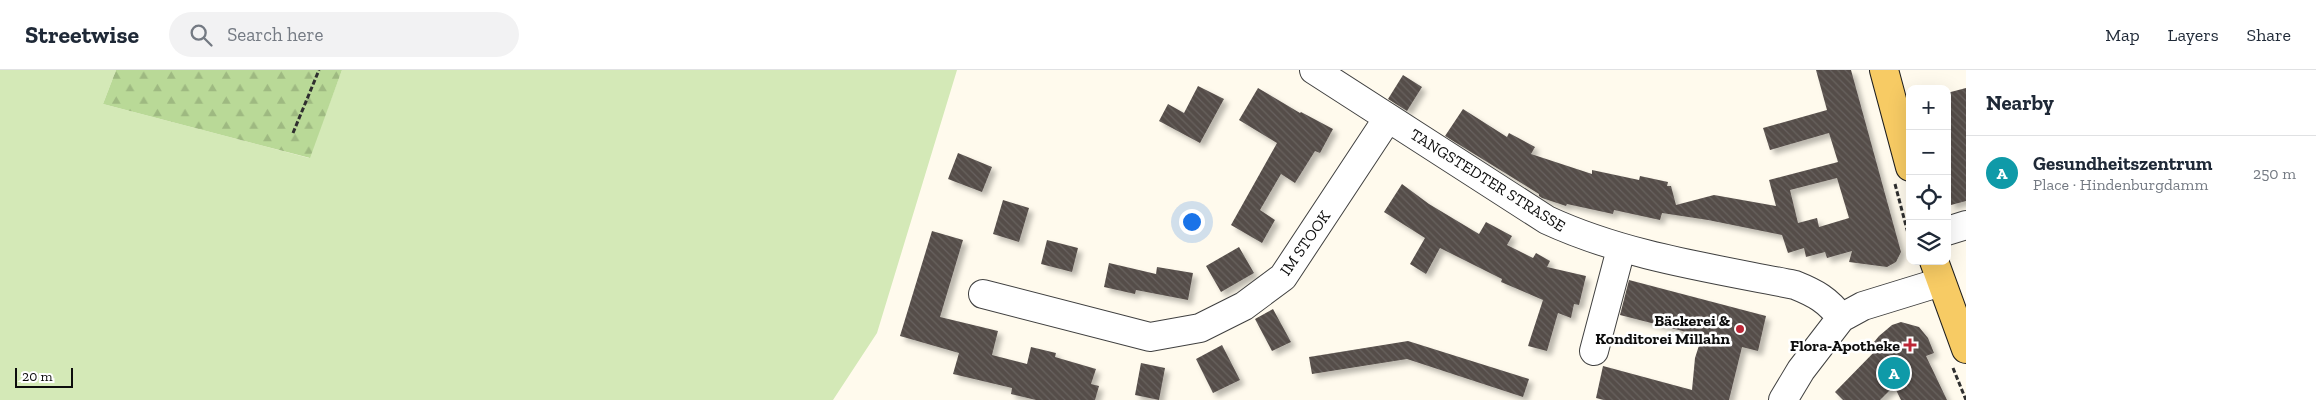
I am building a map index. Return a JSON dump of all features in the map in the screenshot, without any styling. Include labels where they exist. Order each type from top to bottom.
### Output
[{"type":"main road","points":[[1884,70],[1906,152]]},
{"type":"main road","points":[[1938,272],[1966,349]]},
{"type":"street","name":"TANGSTEDTER STRASSE","points":[[1314,70],[1547,220],[1584,237],[1621,249],[1795,285],[1818,294],[1833,306],[1841,318]]},
{"type":"street","name":"IM STOOK","points":[[983,294],[1150,337],[1200,328],[1244,306],[1283,277],[1388,118]]},
{"type":"street","points":[[1951,230],[1966,225]]},
{"type":"street","points":[[1594,352],[1621,249]]},
{"type":"street","points":[[1783,400],[1801,370],[1841,318],[1938,272]]},
{"type":"path","points":[[293,133],[319,70]]},
{"type":"green space","points":[[0,70],[116,70],[103,104],[309,158],[342,70],[957,70],[877,333],[833,400],[0,400]]},
{"type":"green space","points":[[116,70],[342,70],[310,158],[103,104]]},
{"type":"building","points":[[1816,70],[1851,70],[1901,252],[1896,262],[1887,267],[1849,262],[1852,251],[1827,258],[1825,252],[1806,257],[1804,248],[1788,253],[1782,235],[1708,220],[1662,213],[1660,220],[1614,210],[1613,214],[1567,204],[1566,206],[1542,198],[1539,194],[1445,136],[1463,109],[1507,137],[1509,133],[1535,147],[1531,154],[1592,174],[1592,170],[1639,180],[1640,176],[1668,182],[1667,186],[1671,186],[1676,205],[1714,195],[1776,206],[1769,180],[1838,162],[1829,133],[1770,150],[1763,128],[1827,110]],"holes":[[[1837,178],[1849,218],[1819,227],[1817,218],[1798,223],[1790,190]]]},
{"type":"building","points":[[1403,75],[1422,87],[1407,111],[1388,99]]},
{"type":"building","points":[[1198,86],[1224,99],[1200,143],[1159,121],[1168,104],[1184,113]]},
{"type":"building","points":[[1258,88],[1300,113],[1333,129],[1320,153],[1315,151],[1295,183],[1281,174],[1260,210],[1275,220],[1262,243],[1231,225],[1277,143],[1239,120]]},
{"type":"building","points":[[1966,88],[1966,201],[1951,205],[1951,130],[1951,92]]},
{"type":"building","points":[[958,153],[992,167],[982,192],[948,179]]},
{"type":"building","points":[[1402,184],[1429,204],[1479,234],[1486,222],[1512,236],[1507,245],[1533,258],[1536,253],[1550,261],[1547,267],[1586,276],[1579,305],[1574,304],[1571,318],[1558,313],[1547,351],[1528,346],[1543,300],[1501,282],[1502,279],[1440,248],[1426,274],[1410,264],[1425,238],[1384,212]]},
{"type":"building","points":[[1003,200],[1029,208],[1019,242],[993,234]]},
{"type":"building","points":[[932,231],[963,240],[940,317],[998,331],[992,355],[1027,364],[1031,347],[1056,353],[1055,357],[1096,369],[1091,384],[1099,386],[1095,400],[1036,400],[1011,394],[1012,388],[953,374],[959,353],[900,336]]},
{"type":"building","points":[[1047,240],[1078,248],[1072,272],[1041,264]]},
{"type":"building","points":[[1239,247],[1254,273],[1221,292],[1206,266]]},
{"type":"building","points":[[1109,263],[1156,274],[1157,267],[1193,273],[1188,300],[1136,290],[1135,294],[1104,287]]},
{"type":"building","points":[[1629,280],[1766,316],[1758,351],[1742,347],[1729,400],[1604,400],[1596,398],[1603,366],[1692,390],[1695,358],[1702,336],[1620,315]]},
{"type":"building","points":[[1273,309],[1291,342],[1272,351],[1255,319]]},
{"type":"building","points":[[1901,322],[1919,327],[1928,338],[1934,353],[1926,356],[1947,400],[1901,400],[1894,386],[1880,400],[1843,400],[1835,392],[1879,347],[1874,342],[1879,336],[1892,325]]},
{"type":"building","points":[[1408,341],[1529,379],[1523,397],[1407,359],[1312,374],[1309,357]]},
{"type":"building","points":[[1222,345],[1240,380],[1213,393],[1196,359]]},
{"type":"building","points":[[1141,363],[1165,368],[1159,400],[1135,395]]},
{"type":"place","name":"Bäckerei & Konditorei Millahn","points":[[1740,329]]},
{"type":"place","name":"Flora-Apotheke","points":[[1910,345]]},
{"type":"place","name":"Gesundheitszentrum","points":[[1894,373]]}]
